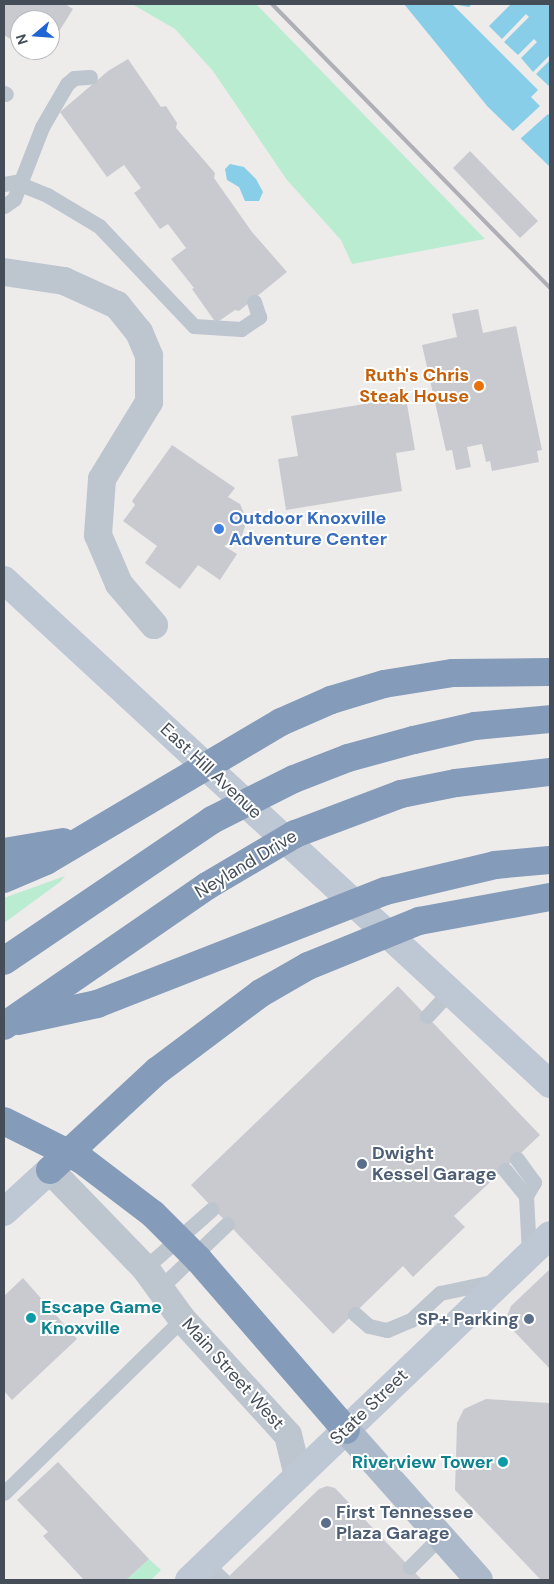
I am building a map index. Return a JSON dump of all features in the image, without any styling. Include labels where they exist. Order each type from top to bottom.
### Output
[{"type":"highway","points":[[4,879],[46,861],[89,837],[281,722],[331,700],[384,684],[453,673],[550,672]]},
{"type":"highway","points":[[4,961],[212,820],[294,779],[348,758],[414,740],[475,726],[550,719]]},
{"type":"highway","name":"Neyland Drive","points":[[4,1026],[207,886],[295,834],[401,794],[456,783],[550,772]]},
{"type":"highway","points":[[4,852],[89,837]]},
{"type":"highway","points":[[4,1022],[97,1004],[244,949],[386,891],[495,865],[550,860]]},
{"type":"highway","points":[[50,1170],[157,1071],[261,993],[308,966],[420,921],[550,897]]},
{"type":"highway","points":[[4,1121],[68,1152],[119,1186],[160,1220],[250,1318],[346,1430]]},
{"type":"main road","name":"East Hill Avenue","points":[[4,580],[550,1084]]},
{"type":"main road","points":[[4,1212],[50,1170]]},
{"type":"main road","name":"State Street","points":[[206,1575],[298,1476],[550,1235]]},
{"type":"main road","points":[[346,1430],[470,1577]]},
{"type":"street","points":[[4,272],[64,281],[117,305],[139,332],[150,356],[148,402],[102,479],[98,535],[119,584],[154,625]]},
{"type":"street","name":"Main Street West","points":[[50,1170],[153,1277],[182,1320],[288,1435],[298,1476]]},
{"type":"lane","points":[[4,206],[14,199],[42,127],[67,84],[74,78],[90,77]]},
{"type":"lane","points":[[4,184],[21,184],[47,195],[100,226],[194,326],[241,329],[258,317],[254,302]]},
{"type":"lane","points":[[427,1016],[450,991]]},
{"type":"lane","points":[[517,1159],[534,1182],[526,1196],[529,1254]]},
{"type":"lane","points":[[505,1170],[526,1196]]},
{"type":"lane","points":[[153,1277],[212,1208]]},
{"type":"lane","points":[[153,1277],[227,1224]]},
{"type":"lane","points":[[355,1314],[369,1326],[387,1330],[411,1320],[440,1293],[501,1280]]},
{"type":"lane","points":[[4,1493],[182,1320]]},
{"type":"lane","points":[[410,1567],[439,1538]]},
{"type":"green space","points":[[132,4],[256,4],[485,239],[352,264],[341,240],[287,180],[213,71],[175,29]]},
{"type":"green space","points":[[65,876],[60,882],[4,923],[4,898]]},
{"type":"green space","points":[[149,1559],[161,1570],[151,1580],[126,1580]]},
{"type":"water","points":[[404,4],[550,4],[550,167],[488,107]]},
{"type":"water","points":[[230,164],[244,167],[256,179],[263,192],[259,201],[245,201],[239,187],[227,180],[225,169]]},
{"type":"pier","points":[[452,4],[469,7],[472,4],[511,4],[489,26],[502,39],[526,14],[529,17],[504,42],[518,55],[534,39],[537,42],[521,58],[533,72],[550,55],[550,60],[536,74],[550,87],[550,116],[548,114],[519,140],[512,132],[540,106],[531,97],[538,90]]},
{"type":"building","points":[[4,4],[65,4],[73,9],[60,30],[60,10],[10,10],[10,39],[4,35]]},
{"type":"building","points":[[128,59],[161,107],[166,106],[177,123],[176,128],[215,173],[214,178],[252,232],[287,272],[239,311],[235,310],[216,323],[192,289],[194,288],[171,259],[186,248],[168,224],[160,229],[134,193],[141,188],[124,165],[107,177],[60,112],[108,71]]},
{"type":"building","points":[[470,151],[538,221],[520,238],[453,168]]},
{"type":"building","name":"Ruth's Chris Steak House","points":[[478,309],[483,333],[516,326],[542,450],[537,451],[539,462],[492,471],[490,461],[486,462],[482,444],[467,447],[471,467],[456,470],[452,450],[446,451],[422,345],[457,337],[452,314]]},
{"type":"building","points":[[401,398],[402,405],[407,404],[415,450],[396,453],[402,491],[286,510],[278,459],[298,456],[291,416]]},
{"type":"building","points":[[172,445],[235,488],[228,497],[240,504],[247,520],[242,536],[224,546],[237,554],[220,580],[198,565],[180,589],[145,563],[157,546],[123,521],[135,505],[132,501]]},
{"type":"building","name":"Dwight Kessel Garage","points":[[398,986],[540,1135],[454,1216],[465,1227],[413,1277],[403,1266],[333,1334],[191,1185]]},
{"type":"building","name":"SP+ Parking","points":[[550,1269],[550,1369],[510,1327],[507,1316],[511,1306]]},
{"type":"building","name":"Escape Game Knoxville","points":[[23,1278],[77,1339],[12,1400],[4,1391],[4,1296]]},
{"type":"building","name":"Riverview Tower","points":[[486,1399],[550,1403],[550,1580],[541,1580],[455,1490],[457,1423],[464,1409]]},
{"type":"building","points":[[58,1462],[149,1559],[126,1580],[84,1580],[43,1536],[48,1532],[17,1500]]},
{"type":"building","name":"First Tennessee Plaza Garage","points":[[327,1486],[335,1488],[421,1579],[225,1580],[319,1489]]},
{"type":"railway","points":[[272,4],[550,288]]},
{"type":"place","name":"Ruth's Chris Steak House","points":[[479,386]]},
{"type":"place","name":"Outdoor Knoxville Adventure Center","points":[[219,529]]},
{"type":"place","name":"Dwight Kessel Garage","points":[[362,1164]]},
{"type":"place","name":"Escape Game Knoxville","points":[[31,1318]]},
{"type":"place","name":"SP+ Parking","points":[[529,1319]]},
{"type":"place","name":"Riverview Tower","points":[[503,1462]]},
{"type":"place","name":"First Tennessee Plaza Garage","points":[[326,1523]]}]
